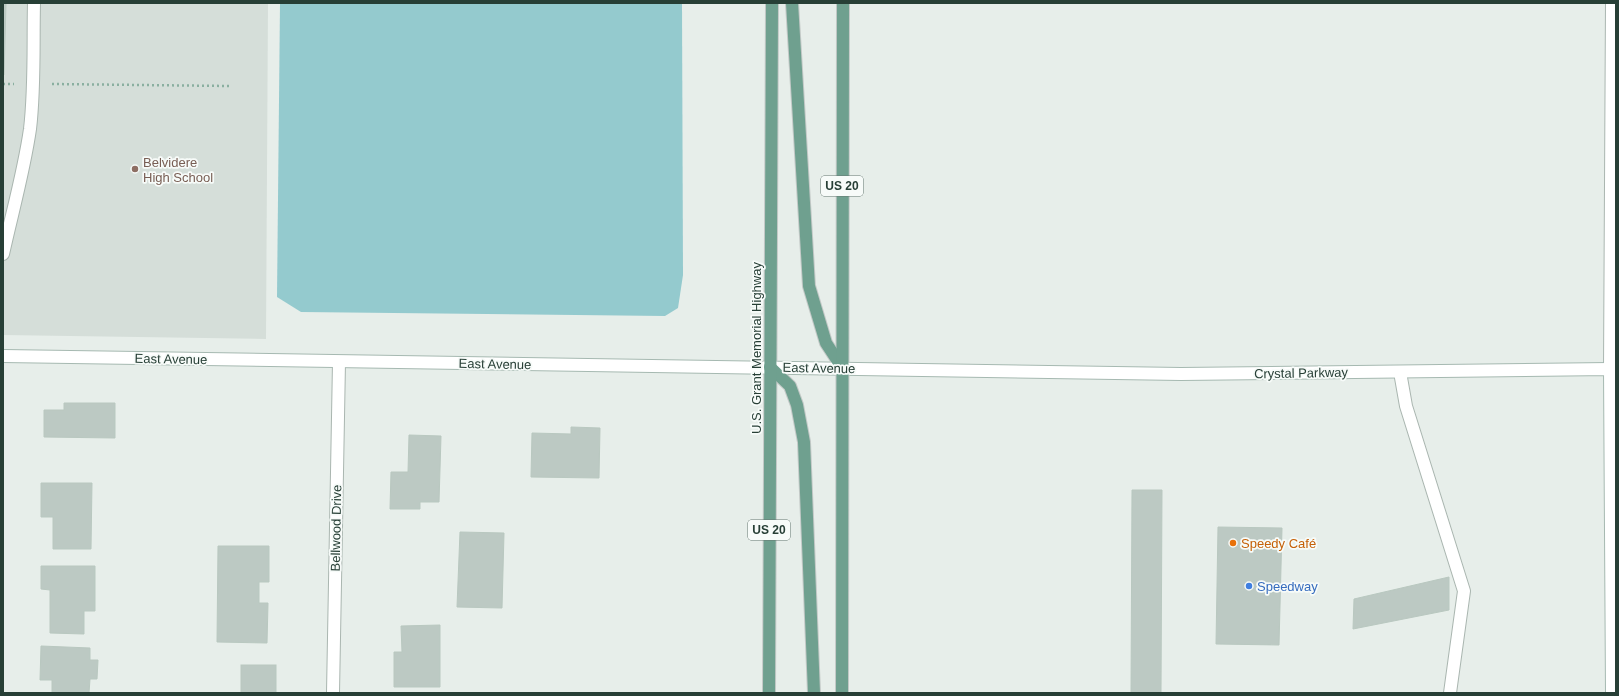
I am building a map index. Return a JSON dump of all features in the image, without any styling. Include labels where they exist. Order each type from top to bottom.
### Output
[{"type":"main road","name":"U.S. Grant Memorial Highway","points":[[769,693],[772,3]]},
{"type":"main road","points":[[792,3],[810,286],[826,343],[843,369]]},
{"type":"main road","name":"US 20","points":[[842,693],[843,3]]},
{"type":"main road","points":[[770,367],[790,386],[797,406],[804,442],[814,693]]},
{"type":"street","points":[[3,254],[5,239],[27,149],[30,128],[32,110],[34,3]]},
{"type":"street","points":[[1612,3],[1614,74],[1612,693]]},
{"type":"street","name":"East Avenue","points":[[3,356],[770,367],[987,372]]},
{"type":"street","name":"Bellwood Drive","points":[[333,693],[340,362]]},
{"type":"street","name":"Crystal Parkway","points":[[987,372],[1181,374],[1613,370]]},
{"type":"street","points":[[1400,372],[1406,406],[1464,591],[1450,693]]},
{"type":"path","points":[[3,84],[14,84]]},
{"type":"path","points":[[44,84],[229,86]]},
{"type":"shaded area","name":"Belvidere High School","points":[[3,3],[268,3],[266,339],[3,335]]},
{"type":"water","points":[[280,3],[682,3],[683,275],[678,308],[665,316],[301,312],[277,297]]},
{"type":"building","points":[[3,3],[6,3],[4,75],[3,75]]},
{"type":"building","points":[[64,403],[115,403],[115,438],[44,437],[44,410],[64,410]]},
{"type":"building","points":[[571,427],[600,428],[599,478],[531,477],[532,433],[571,434]]},
{"type":"building","points":[[409,435],[441,436],[439,502],[420,502],[420,509],[390,509],[391,472],[408,472]]},
{"type":"building","points":[[41,483],[92,483],[91,549],[53,549],[53,517],[41,517]]},
{"type":"building","points":[[1132,490],[1162,490],[1161,693],[1131,693]]},
{"type":"building","name":"Speedway","points":[[1218,527],[1282,528],[1279,645],[1216,644]]},
{"type":"building","points":[[460,532],[504,533],[502,608],[457,607]]},
{"type":"building","points":[[218,546],[269,546],[269,582],[259,582],[259,603],[268,603],[267,643],[217,642]]},
{"type":"building","points":[[41,566],[95,566],[95,611],[84,611],[84,634],[50,633],[50,590],[41,589]]},
{"type":"building","points":[[1449,577],[1449,610],[1353,629],[1354,599]]},
{"type":"building","points":[[440,625],[440,687],[394,687],[394,652],[402,652],[401,626]]},
{"type":"building","points":[[41,646],[90,648],[90,660],[98,660],[97,679],[90,679],[89,693],[52,693],[52,680],[40,680]]},
{"type":"building","points":[[241,665],[276,665],[276,693],[241,693]]},
{"type":"place","name":"Belvidere High School","points":[[135,169]]},
{"type":"place","name":"Speedy Café","points":[[1233,543]]},
{"type":"place","name":"Speedway","points":[[1249,586]]}]
